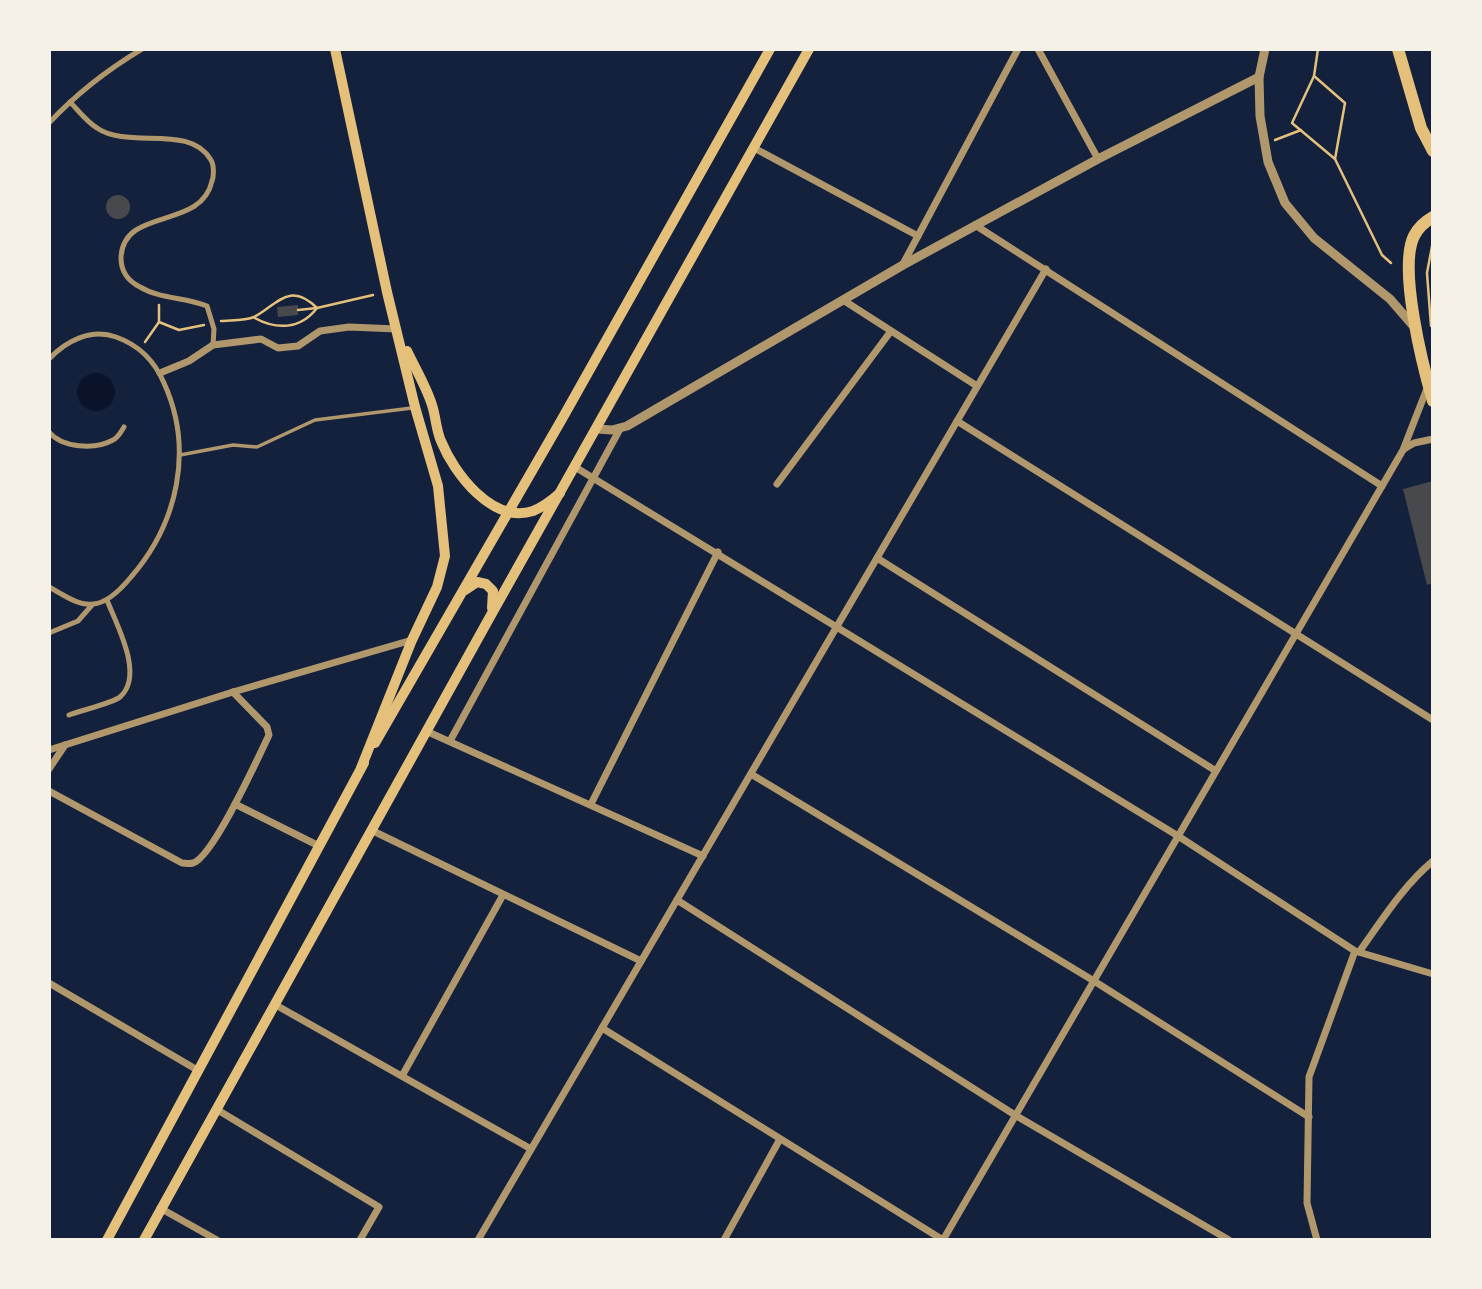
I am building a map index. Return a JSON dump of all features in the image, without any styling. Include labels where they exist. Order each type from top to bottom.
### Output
[{"type":"highway","points":[[1398,49],[1421,128],[1433,151]]},
{"type":"highway","points":[[1433,217],[1426,220],[1414,235],[1409,253],[1410,287],[1421,363],[1433,401]]},
{"type":"main road","points":[[335,49],[387,292],[415,407],[438,486],[445,556],[437,587],[412,640],[361,768]]},
{"type":"main road","points":[[107,1240],[361,768],[769,49]]},
{"type":"main road","points":[[144,1240],[809,49]]},
{"type":"main road","points":[[397,329],[431,403],[441,440],[454,467],[478,495],[509,511],[531,512],[560,494]]},
{"type":"main road","points":[[460,596],[470,585],[477,582],[486,584],[493,591],[491,615]]},
{"type":"street","points":[[49,123],[106,70],[142,49]]},
{"type":"street","points":[[903,265],[1018,49]]},
{"type":"street","points":[[1038,49],[1098,159]]},
{"type":"street","points":[[1265,49],[1259,77],[1261,116],[1268,162],[1285,203],[1314,238],[1390,299],[1416,329]]},
{"type":"street","points":[[597,429],[620,429],[975,225],[1259,77]]},
{"type":"street","points":[[70,102],[97,129],[128,139],[182,140],[199,147],[212,162],[213,179],[209,194],[184,213],[150,221],[136,229],[121,251],[121,265],[127,278],[139,287],[207,306],[213,322],[213,345]]},
{"type":"street","points":[[754,148],[918,236]]},
{"type":"street","points":[[975,225],[1382,486]]},
{"type":"street","points":[[478,1240],[1046,269]]},
{"type":"street","points":[[843,300],[978,386]]},
{"type":"street","points":[[160,373],[189,361],[213,345],[261,339],[278,348],[298,346],[320,331],[349,327],[397,329]]},
{"type":"street","points":[[777,484],[891,331]]},
{"type":"street","points":[[49,359],[60,347],[80,337],[107,334],[123,339],[145,354],[160,373],[178,420],[180,455],[172,502],[161,534],[142,564],[107,600],[92,605],[78,621],[49,633]]},
{"type":"street","points":[[602,1028],[943,1240],[1403,450],[1428,385]]},
{"type":"street","points":[[957,421],[1433,720]]},
{"type":"street","points":[[49,432],[55,440],[95,446],[115,440],[124,427]]},
{"type":"street","points":[[450,741],[620,429]]},
{"type":"street","points":[[1403,450],[1414,443],[1433,439]]},
{"type":"street","points":[[575,467],[718,552],[836,628],[1178,836],[1357,951],[1433,974]]},
{"type":"street","points":[[591,804],[718,552]]},
{"type":"street","points":[[877,558],[1216,771]]},
{"type":"street","points":[[49,587],[69,599],[92,605]]},
{"type":"street","points":[[69,715],[120,698],[128,685],[130,676],[124,639],[107,600]]},
{"type":"street","points":[[49,750],[233,692],[412,640]]},
{"type":"street","points":[[49,791],[182,863],[194,863],[204,854],[235,804],[268,735],[267,727],[233,692]]},
{"type":"street","points":[[426,731],[702,856]]},
{"type":"street","points":[[49,769],[65,745]]},
{"type":"street","points":[[751,775],[1094,981],[1309,1117]]},
{"type":"street","points":[[235,804],[319,846]]},
{"type":"street","points":[[371,830],[641,961]]},
{"type":"street","points":[[1317,1240],[1307,1203],[1309,1077],[1357,951],[1418,874],[1433,861]]},
{"type":"street","points":[[402,1076],[503,895]]},
{"type":"street","points":[[677,900],[1015,1115],[1229,1240]]},
{"type":"street","points":[[49,983],[199,1071]]},
{"type":"street","points":[[274,1004],[531,1149]]},
{"type":"street","points":[[216,1109],[379,1207],[360,1240]]},
{"type":"street","points":[[724,1240],[780,1139]]},
{"type":"street","points":[[160,1208],[217,1240]]},
{"type":"lane","points":[[180,455],[233,445],[257,447],[315,420],[415,407]]},
{"type":"path","points":[[1318,49],[1314,76],[1292,123],[1335,159],[1382,255],[1391,263]]},
{"type":"path","points":[[1314,76],[1345,103],[1335,159]]},
{"type":"path","points":[[1275,140],[1301,130]]},
{"type":"path","points":[[1433,241],[1427,288],[1430,321],[1433,317]]},
{"type":"path","points":[[298,310],[387,292]]},
{"type":"path","points":[[139,350],[159,321],[158,294]]},
{"type":"path","points":[[159,321],[180,330],[191,329],[213,322],[253,317],[279,298],[293,296],[311,302],[317,308]]},
{"type":"path","points":[[253,317],[267,325],[282,327],[296,325],[310,317],[317,308]]},
{"type":"water","points":[[96,373],[110,378],[115,392],[110,406],[96,411],[82,406],[77,392],[82,378]]},
{"type":"building","points":[[118,195],[126,199],[130,207],[126,215],[118,219],[110,215],[106,207],[110,199]]},
{"type":"building","points":[[298,305],[298,315],[278,317],[277,307]]},
{"type":"building","points":[[1433,481],[1433,583],[1427,585],[1403,489]]}]
